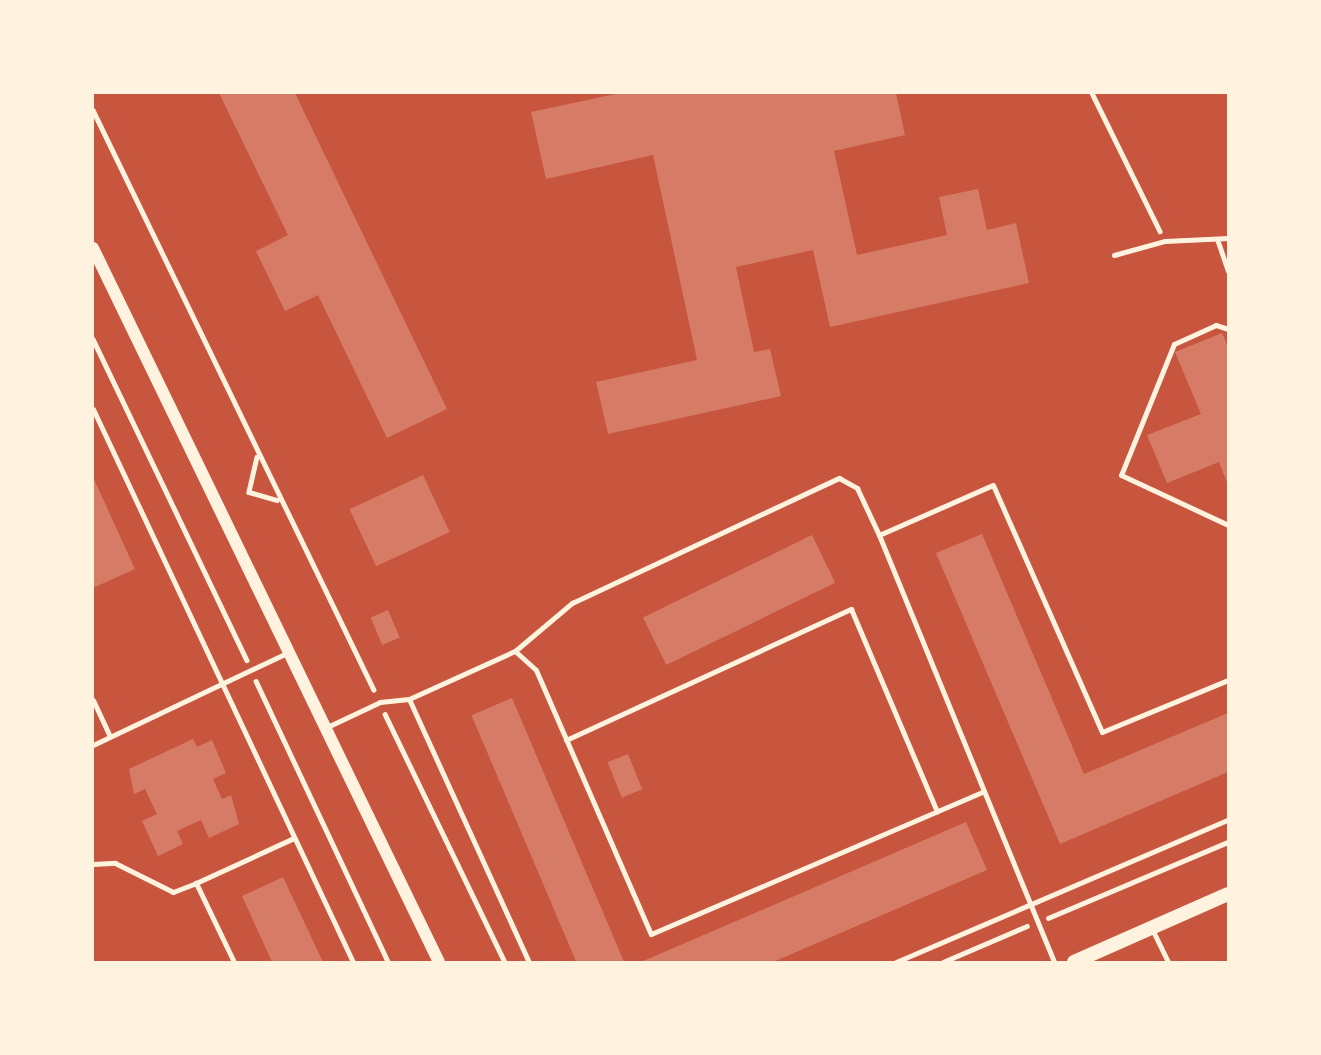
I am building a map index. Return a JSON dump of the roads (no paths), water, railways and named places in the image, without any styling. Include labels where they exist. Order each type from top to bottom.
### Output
[{"type":"main road","points":[[1074,962],[1228,894]]},
{"type":"street","points":[[93,248],[439,962]]},
{"type":"lane","points":[[1114,255],[1165,241],[1228,238]]},
{"type":"lane","points":[[1217,239],[1228,271]]},
{"type":"lane","points":[[1228,329],[1216,326],[1174,344],[1121,475],[1228,525]]},
{"type":"lane","points":[[93,409],[353,962]]},
{"type":"lane","points":[[325,728],[380,702],[409,699],[515,651],[572,603],[839,478],[857,488],[879,535],[1054,962]]},
{"type":"lane","points":[[879,535],[993,485],[1102,732],[1228,680]]},
{"type":"lane","points":[[566,740],[850,609],[937,812]]},
{"type":"lane","points":[[515,651],[536,670],[651,934],[984,792]]},
{"type":"lane","points":[[93,745],[222,681],[289,652]]},
{"type":"lane","points":[[409,699],[529,962]]},
{"type":"lane","points":[[93,700],[110,736]]},
{"type":"lane","points":[[896,962],[1228,820]]},
{"type":"lane","points":[[93,864],[115,863],[173,892],[294,838]]},
{"type":"lane","points":[[196,883],[234,962]]},
{"type":"lane","points":[[1152,929],[1168,962]]}]
